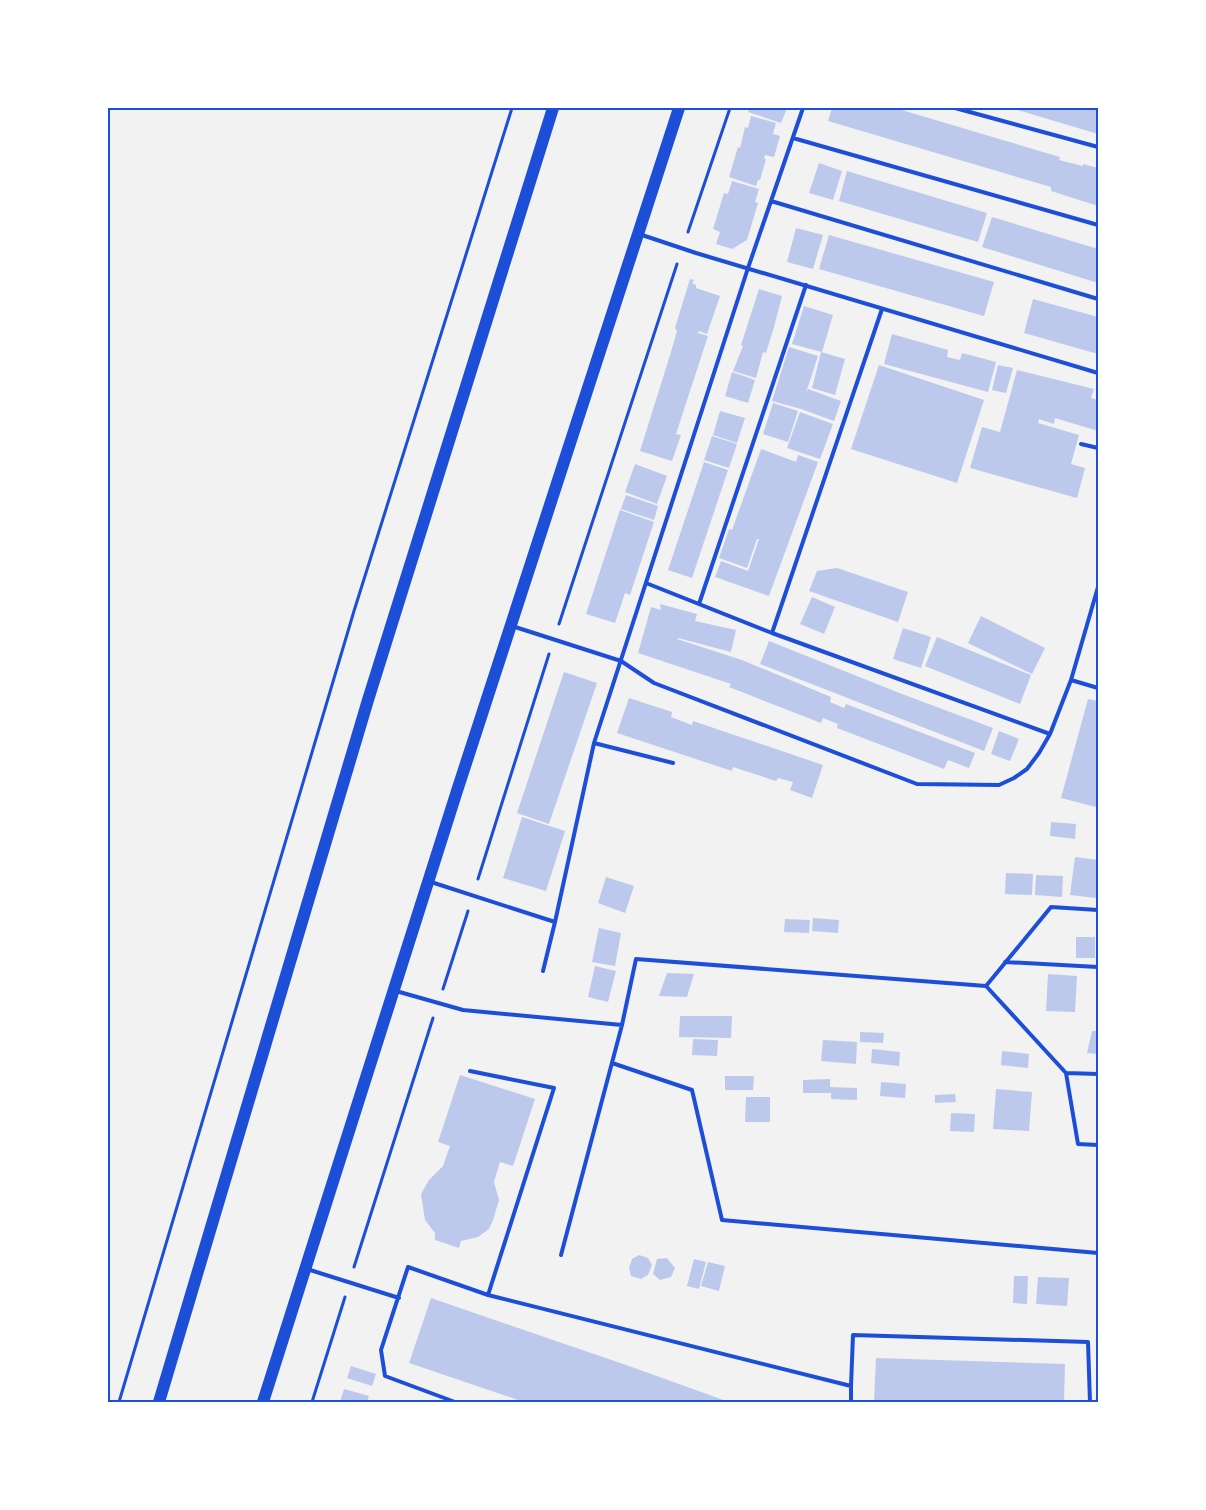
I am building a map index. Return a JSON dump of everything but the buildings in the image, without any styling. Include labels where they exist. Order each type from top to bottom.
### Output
[{"type":"main road","points":[[159,1402],[368,700],[553,108]]},
{"type":"main road","points":[[263,1402],[510,626],[679,108]]},
{"type":"lane","points":[[543,971],[594,743],[748,268],[803,108]]},
{"type":"lane","points":[[955,108],[1098,147]]},
{"type":"lane","points":[[793,138],[1098,225]]},
{"type":"lane","points":[[771,201],[1098,299]]},
{"type":"lane","points":[[637,233],[806,286],[1098,373]]},
{"type":"lane","points":[[699,604],[806,286]]},
{"type":"lane","points":[[772,633],[882,308]]},
{"type":"lane","points":[[1082,444],[1098,448]]},
{"type":"lane","points":[[646,583],[772,633],[1050,734]]},
{"type":"lane","points":[[510,626],[621,661],[654,682],[917,784],[1000,785],[1027,769],[1050,734],[1071,680],[1098,587]]},
{"type":"lane","points":[[1071,680],[1098,688]]},
{"type":"lane","points":[[594,743],[673,763]]},
{"type":"lane","points":[[429,881],[555,922]]},
{"type":"lane","points":[[986,986],[1051,907],[1098,910]]},
{"type":"lane","points":[[561,1255],[622,1025],[636,959],[986,986],[1066,1073],[1078,1144],[1098,1145]]},
{"type":"lane","points":[[1005,962],[1098,967]]},
{"type":"lane","points":[[394,990],[463,1010],[622,1025]]},
{"type":"lane","points":[[612,1063],[692,1090],[722,1220],[1098,1253]]},
{"type":"lane","points":[[470,1071],[554,1088],[488,1295]]},
{"type":"lane","points":[[1066,1073],[1098,1074]]},
{"type":"lane","points":[[455,1402],[385,1376],[381,1350],[408,1267],[488,1295],[851,1386]]},
{"type":"lane","points":[[305,1268],[399,1298]]},
{"type":"lane","points":[[851,1402],[852,1335],[1088,1342],[1090,1402]]},
{"type":"path","points":[[119,1402],[351,621],[512,108]]},
{"type":"path","points":[[686,237],[730,108]]},
{"type":"path","points":[[561,619],[677,262]]},
{"type":"path","points":[[477,883],[544,670]]},
{"type":"path","points":[[447,976],[468,910]]},
{"type":"path","points":[[357,1258],[426,1039]]},
{"type":"path","points":[[312,1402],[343,1304]]}]
